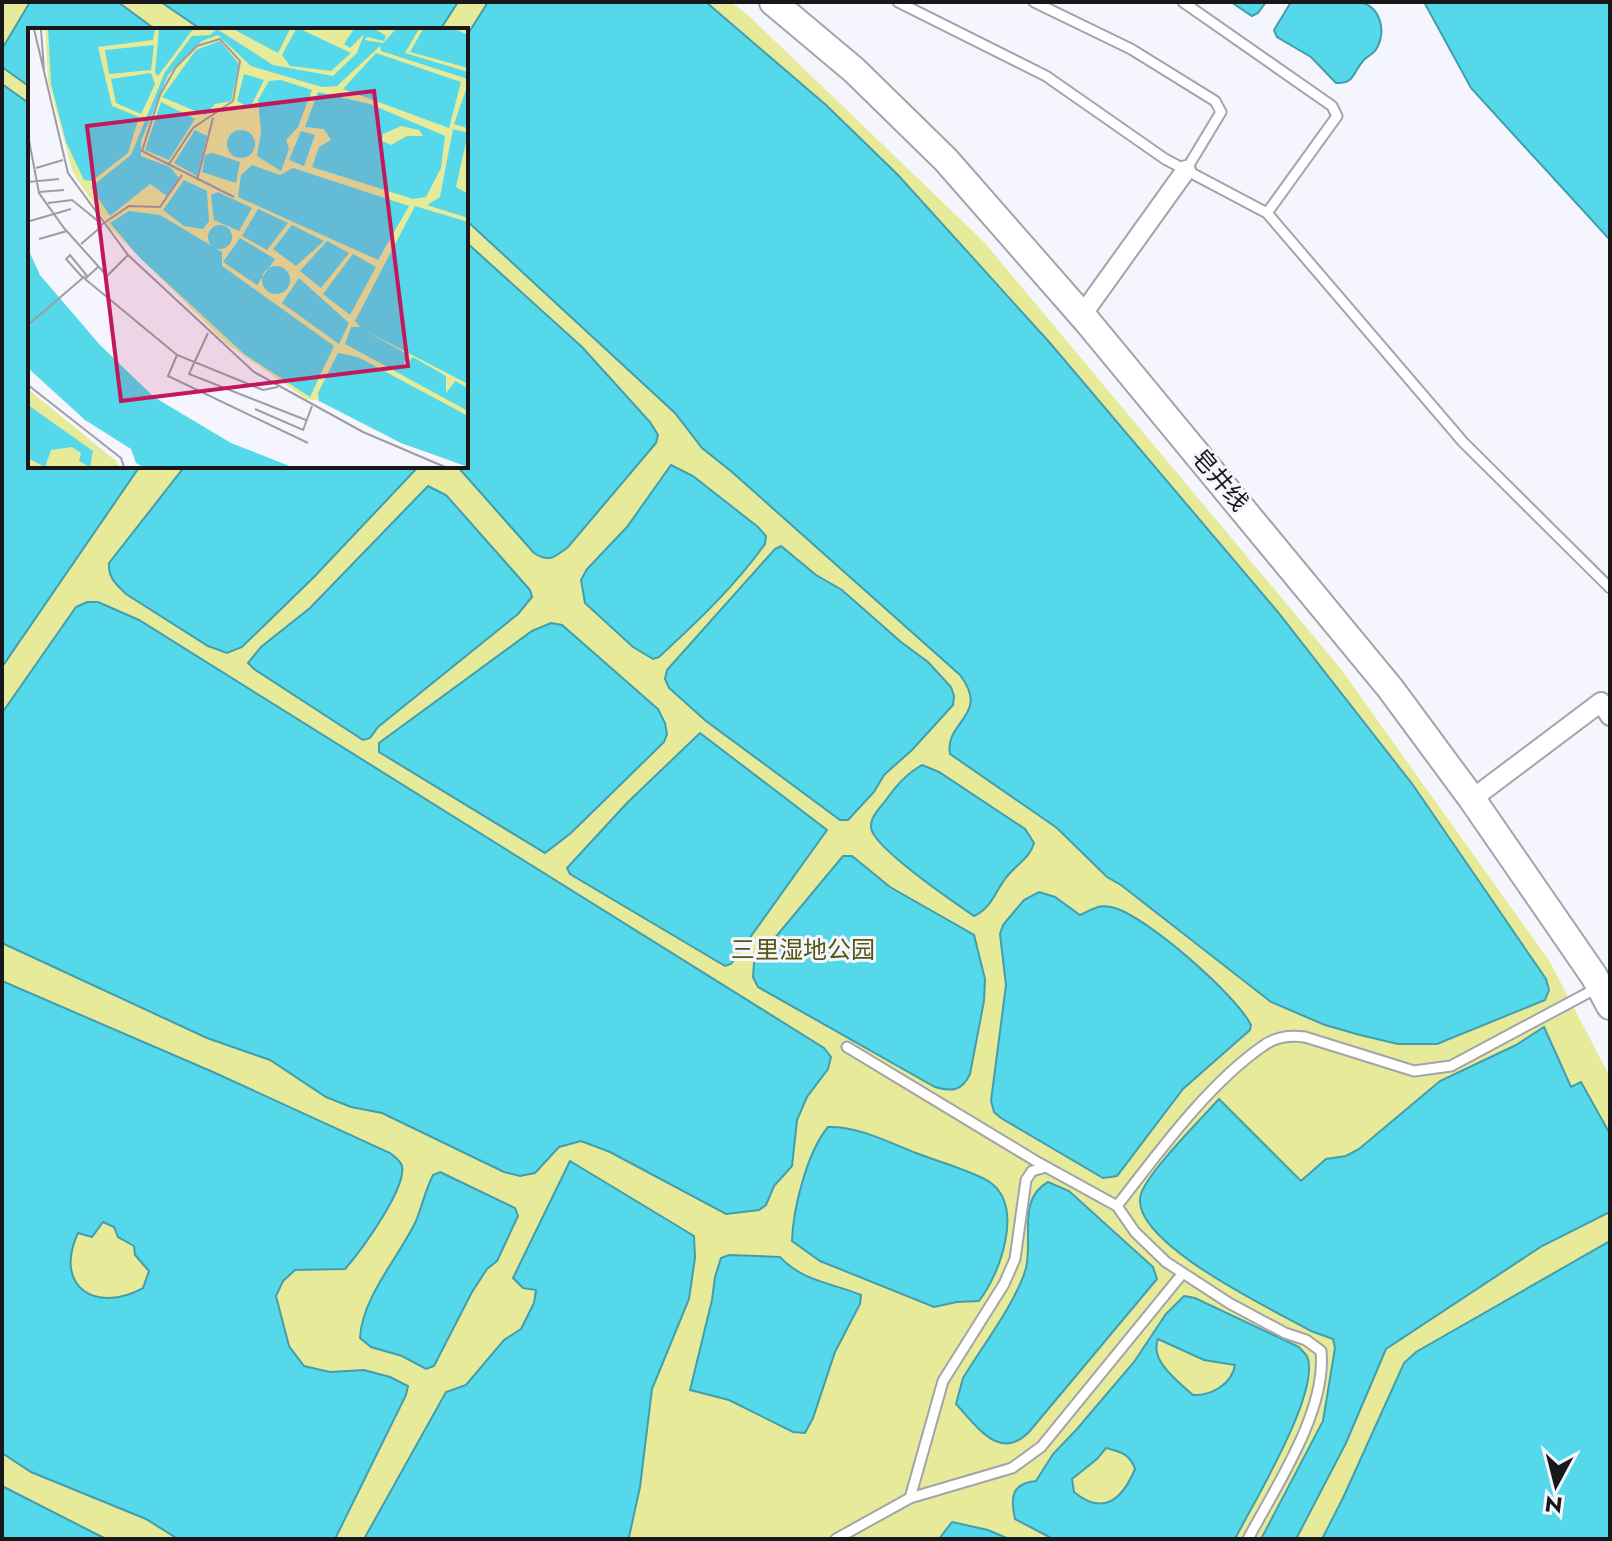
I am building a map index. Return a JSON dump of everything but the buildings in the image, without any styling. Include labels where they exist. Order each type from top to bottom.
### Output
[{"type":"street","name":"皂井线","points":[[773,2],[854,70],[946,160],[1082,315],[1371,664],[1604,983]]},
{"type":"street","points":[[1082,315],[1186,170]]},
{"type":"street","points":[[1472,799],[1601,702],[1610,716]]},
{"type":"lane","points":[[898,2],[1046,76],[1165,159],[1267,213],[1463,442],[1610,588]]},
{"type":"lane","points":[[1034,2],[1131,49],[1215,101],[1221,112],[1186,170]]},
{"type":"lane","points":[[1183,2],[1332,106],[1337,116],[1267,213]]},
{"type":"lane","points":[[1117,1206],[1163,1145],[1212,1091],[1264,1045],[1292,1036],[1305,1037],[1414,1071],[1433,1070],[1451,1066],[1604,983]]},
{"type":"lane","points":[[847,1047],[1046,1167],[1117,1206],[1135,1232],[1166,1262],[1229,1303],[1285,1333],[1306,1340],[1321,1351],[1323,1365],[1312,1417],[1248,1539]]},
{"type":"lane","points":[[910,1498],[943,1381],[1004,1284],[1015,1259],[1026,1180],[1032,1171],[1046,1167]]},
{"type":"lane","points":[[836,1539],[910,1498],[1012,1468],[1027,1459],[1041,1447],[1183,1273]]},
{"type":"green space","name":"三里湿地公园","points":[[2,2],[199,2],[237,28],[28,28],[28,468],[468,468],[468,28],[411,28],[428,2],[731,2],[984,242],[1341,669],[1550,962],[1610,1077],[1610,1539],[2,1539]]},
{"type":"water","points":[[1354,1],[1373,9],[1380,21],[1380,41],[1347,82],[1336,83],[1311,57],[1277,37],[1274,30],[1291,2]]},
{"type":"water","points":[[30,2],[118,2],[153,28],[28,28],[28,86],[2,67],[2,49]]},
{"type":"water","points":[[161,2],[458,2],[441,28],[199,28]]},
{"type":"water","points":[[488,2],[706,2],[826,105],[898,175],[1050,343],[1277,611],[1413,785],[1546,979],[1549,990],[1545,1000],[1437,1044],[1398,1044],[1325,1025],[1271,1002],[1107,877],[1057,828],[950,754],[953,734],[969,709],[971,700],[960,675],[702,448],[675,413],[468,222],[468,34]]},
{"type":"water","points":[[1231,2],[1266,2],[1252,16]]},
{"type":"water","points":[[1424,2],[1610,2],[1610,240],[1471,88]]},
{"type":"water","points":[[2,84],[28,103],[28,468],[139,468],[2,667]]},
{"type":"water","points":[[468,244],[582,347],[650,422],[658,435],[656,443],[568,547],[552,558],[534,553],[459,468],[468,468]]},
{"type":"water","points":[[671,465],[693,476],[766,536],[765,544],[728,589],[673,644],[653,659],[633,647],[585,603],[581,580],[587,569],[627,527]]},
{"type":"water","points":[[183,468],[417,468],[314,577],[242,647],[227,653],[208,646],[126,594],[113,580],[109,563]]},
{"type":"water","points":[[428,486],[446,495],[530,590],[532,597],[518,614],[378,727],[370,738],[363,740],[248,663],[261,647],[310,608]]},
{"type":"water","points":[[781,546],[816,575],[842,590],[928,662],[951,687],[954,696],[953,705],[884,775],[874,792],[848,820],[840,820],[706,721],[669,688],[665,679],[667,670]]},
{"type":"water","points":[[87,602],[98,602],[139,620],[824,1048],[831,1057],[828,1069],[807,1097],[797,1120],[792,1166],[774,1186],[766,1205],[759,1210],[726,1214],[610,1152],[581,1141],[559,1147],[535,1173],[520,1176],[504,1172],[382,1113],[351,1107],[326,1097],[270,1060],[207,1038],[2,943],[2,713],[76,607]]},
{"type":"water","points":[[551,623],[562,625],[658,709],[667,734],[664,742],[571,833],[545,853],[379,752],[379,743],[532,631]]},
{"type":"water","points":[[700,733],[827,830],[731,964],[725,966],[570,874],[567,868],[627,803]]},
{"type":"water","points":[[922,765],[939,772],[1025,829],[1034,843],[990,902],[974,916],[899,860],[884,847],[871,827],[874,816],[894,790],[906,776]]},
{"type":"water","points":[[843,856],[852,856],[890,887],[974,935],[985,979],[984,1001],[970,1074],[960,1087],[951,1090],[935,1087],[758,987],[753,977],[754,963]]},
{"type":"water","points":[[1039,892],[1055,897],[1080,915],[1105,906],[1115,908],[1148,926],[1210,977],[1251,1025],[1250,1030],[1183,1089],[1117,1176],[1103,1178],[994,1112],[991,1101],[1006,985],[1000,934],[1003,925],[1024,900]]},
{"type":"water","points":[[2,981],[213,1072],[390,1153],[400,1162],[402,1176],[390,1204],[345,1269],[295,1270],[283,1281],[276,1296],[289,1346],[304,1366],[330,1372],[364,1370],[408,1386],[335,1539],[178,1539],[146,1519],[31,1472],[2,1453]],"holes":[[[103,1222],[114,1227],[118,1237],[134,1246],[135,1255],[149,1271],[143,1288],[110,1298],[95,1296],[75,1281],[71,1268],[72,1252],[78,1233],[92,1237]]]},
{"type":"water","points":[[1544,1027],[1571,1087],[1581,1082],[1610,1134],[1610,1212],[1542,1246],[1386,1349],[1346,1443],[1296,1539],[1261,1539],[1323,1421],[1335,1348],[1333,1339],[1311,1331],[1238,1291],[1179,1253],[1156,1232],[1143,1213],[1141,1194],[1145,1185],[1219,1099],[1301,1181],[1326,1159],[1346,1156],[1359,1149],[1440,1081],[1516,1045]]},
{"type":"water","points":[[828,1127],[862,1132],[966,1171],[985,1179],[1001,1194],[1006,1208],[1005,1241],[994,1275],[979,1301],[934,1307],[820,1261],[792,1241],[802,1181],[820,1138]]},
{"type":"water","points":[[570,1161],[694,1236],[695,1258],[689,1299],[652,1389],[631,1539],[364,1539],[446,1392],[466,1385],[504,1340],[521,1329],[534,1303],[536,1290],[523,1288],[513,1278]]},
{"type":"water","points":[[440,1172],[515,1208],[518,1216],[497,1261],[487,1269],[472,1292],[434,1366],[426,1369],[402,1356],[371,1347],[360,1338],[362,1323],[374,1292],[409,1235],[433,1175]]},
{"type":"water","points":[[1048,1182],[1069,1191],[1153,1267],[1157,1279],[1029,1432],[1018,1440],[998,1442],[980,1430],[956,1404],[963,1378],[1021,1281],[1028,1257],[1029,1209],[1038,1189]]},
{"type":"water","points":[[1610,1241],[1610,1539],[1322,1539],[1404,1363],[1416,1352]]},
{"type":"water","points":[[729,1255],[780,1257],[808,1276],[861,1295],[860,1304],[835,1352],[805,1433],[793,1432],[729,1400],[690,1390],[715,1277],[721,1258]]},
{"type":"water","points":[[1184,1296],[1195,1298],[1299,1347],[1307,1356],[1309,1373],[1295,1420],[1235,1539],[1053,1539],[1015,1519],[1013,1498],[1017,1488],[1036,1481],[1053,1454],[1134,1362],[1166,1314]],"holes":[[[1158,1339],[1204,1360],[1235,1365],[1233,1372],[1220,1388],[1193,1395],[1161,1363],[1156,1347]],[[1106,1448],[1124,1454],[1135,1469],[1118,1496],[1110,1501],[1094,1503],[1074,1492],[1072,1479]]]},
{"type":"water","points":[[2,1486],[106,1539],[2,1539]]},
{"type":"water","points":[[952,1522],[988,1530],[1009,1539],[939,1539]]}]
